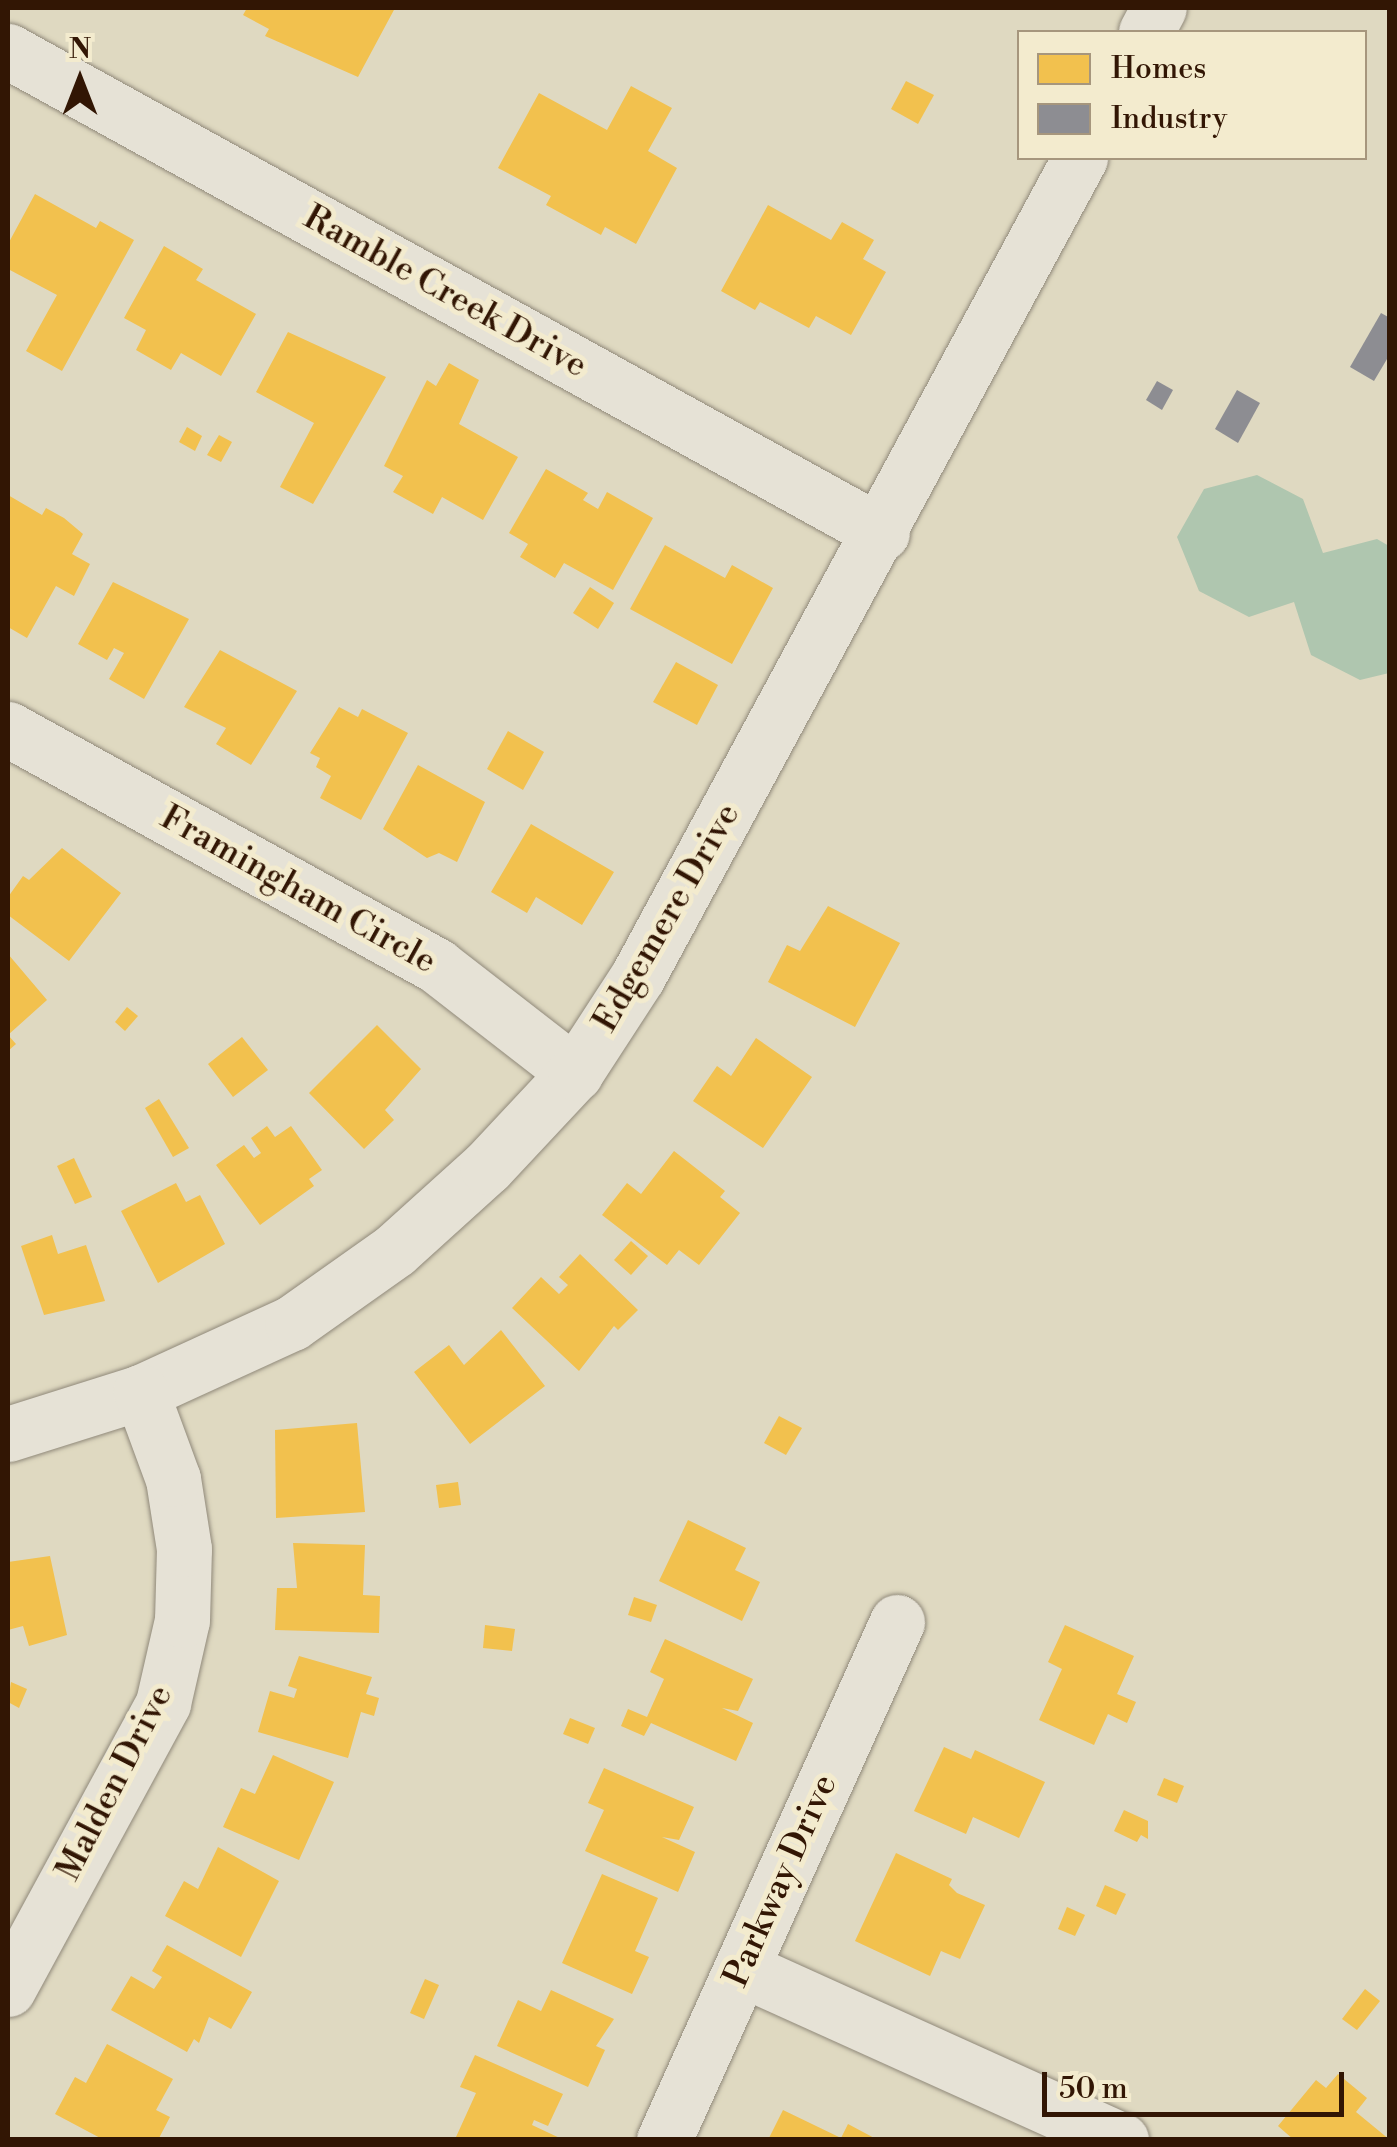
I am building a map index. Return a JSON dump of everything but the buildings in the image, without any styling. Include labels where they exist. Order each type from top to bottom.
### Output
[{"type":"street","points":[[1147,30],[1160,8]]},
{"type":"street","name":"Ramble Creek Drive","points":[[8,51],[882,533]]},
{"type":"street","name":"Edgemere Drive","points":[[8,1434],[141,1392],[292,1323],[395,1250],[487,1167],[575,1072],[638,976],[882,533],[1079,160]]},
{"type":"street","name":"Framingham Circle","points":[[8,729],[437,966],[575,1072]]},
{"type":"street","name":"Malden Drive","points":[[8,1990],[167,1686],[182,1620],[184,1548],[173,1478],[141,1392]]},
{"type":"street","name":"Parkway Drive","points":[[664,2140],[897,1622]]},
{"type":"street","points":[[742,1969],[1122,2140]]},
{"type":"shaded area","points":[[1257,475],[1303,499],[1323,553],[1377,539],[1389,546],[1389,673],[1360,680],[1311,655],[1294,602],[1249,617],[1199,591],[1177,537],[1204,489]]}]
